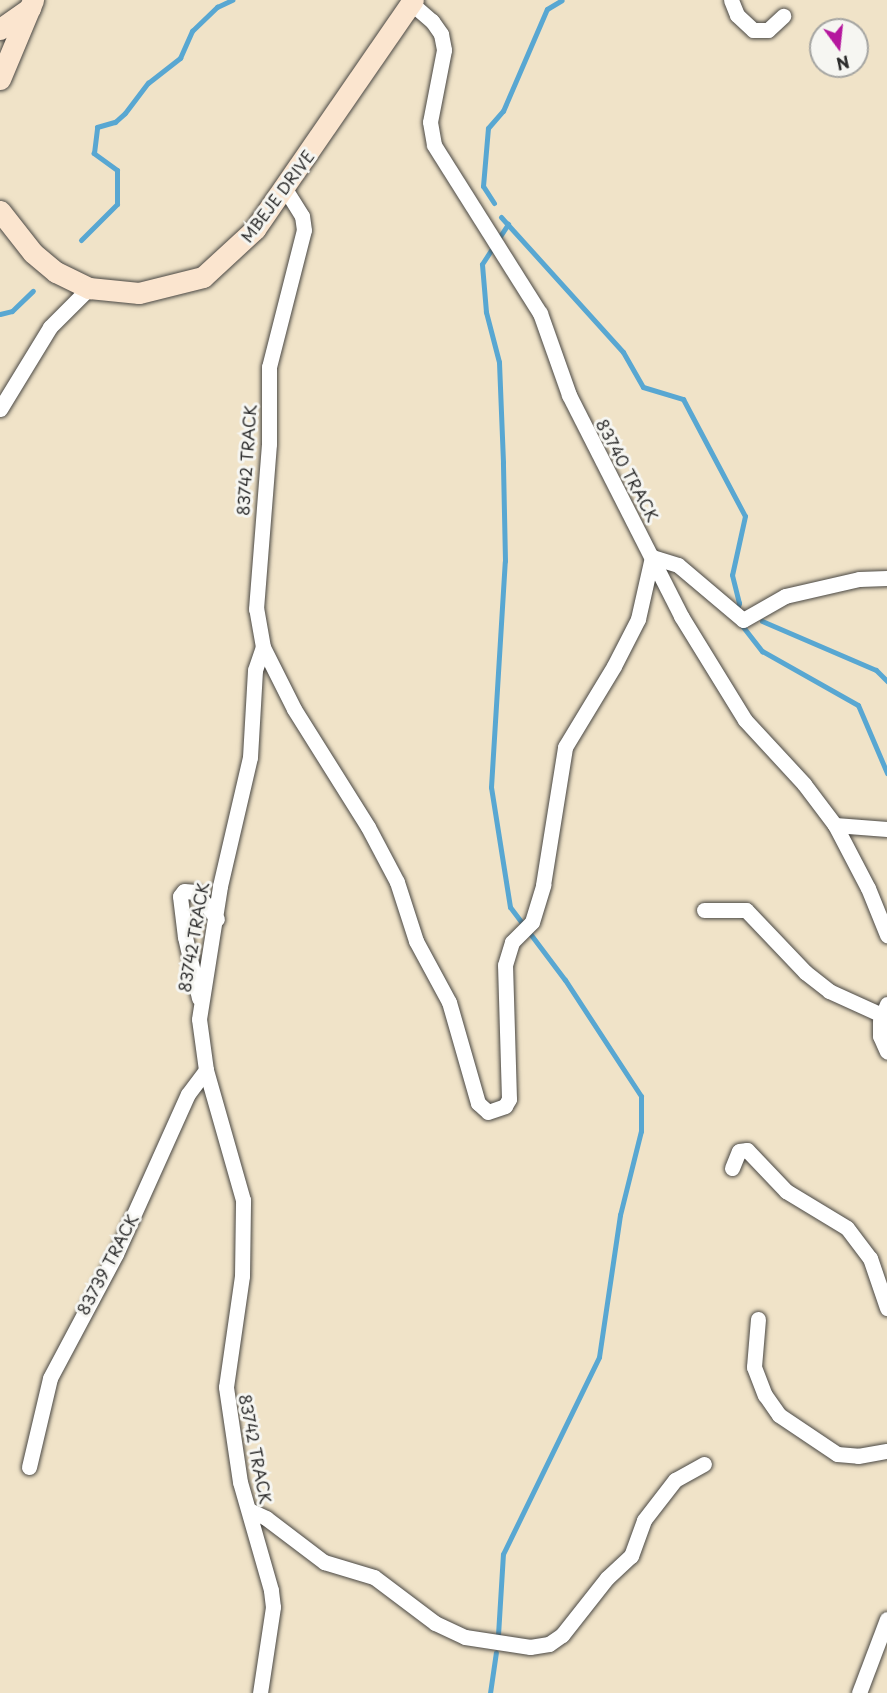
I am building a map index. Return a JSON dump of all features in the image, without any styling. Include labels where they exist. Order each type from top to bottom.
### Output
[{"type":"street","points":[[731,0],[737,15],[753,30],[768,30],[783,16]]},
{"type":"street","name":"MBEJE DRIVE","points":[[0,211],[33,253],[56,272],[89,288],[139,293],[203,277],[238,248],[285,189],[412,2]]},
{"type":"street","name":"83740 TRACK","points":[[412,2],[432,21],[441,34],[444,50],[430,122],[434,145],[540,313],[569,395],[681,616],[745,720],[804,783],[835,825],[868,888],[887,935]]},
{"type":"street","points":[[0,29],[31,4]]},
{"type":"street","points":[[0,79],[31,4]]},
{"type":"street","name":"83742 TRACK","points":[[260,1693],[273,1607],[240,1482],[226,1387],[242,1276],[243,1200],[200,1043],[200,1003],[217,919],[220,886],[250,757],[255,670],[263,647],[256,609],[269,444],[269,367],[304,230],[302,216],[285,189]]},
{"type":"street","points":[[0,410],[50,327],[89,288]]},
{"type":"street","points":[[263,647],[294,709],[368,827],[397,882],[416,941],[449,1002],[478,1103],[488,1112],[498,1111],[509,1099],[504,1018],[507,954],[512,942],[532,922],[543,885],[565,747],[638,619],[652,557],[678,565],[743,620],[785,596],[859,579],[887,578]]},
{"type":"street","points":[[835,825],[887,829]]},
{"type":"street","points":[[200,1003],[185,937],[180,896],[184,891],[196,892],[217,919]]},
{"type":"street","points":[[704,910],[746,910],[805,972],[829,991],[884,1009],[880,1036],[887,1052]]},
{"type":"street","name":"83739 TRACK","points":[[30,1467],[50,1378],[116,1254],[188,1094],[206,1070]]},
{"type":"street","points":[[732,1168],[739,1151],[747,1150],[786,1191],[847,1228],[870,1258],[887,1308]]},
{"type":"street","points":[[758,1319],[754,1367],[765,1395],[779,1415],[837,1454],[858,1456],[887,1451]]},
{"type":"street","points":[[249,1510],[266,1518],[324,1562],[374,1577],[435,1623],[465,1637],[530,1647],[549,1644],[562,1635],[607,1578],[631,1556],[644,1520],[675,1480],[704,1464]]},
{"type":"street","points":[[859,1693],[887,1619]]},
{"type":"waterway","points":[[81,240],[117,204],[117,170],[94,153],[97,127],[115,122],[125,113],[148,83],[180,58],[192,31],[217,7],[232,0]]},
{"type":"waterway","points":[[494,203],[483,186],[488,128],[503,111],[547,9],[562,0]]},
{"type":"waterway","points":[[501,217],[623,352],[643,387],[683,399],[745,516],[732,575],[739,603],[736,612]]},
{"type":"waterway","points":[[498,1635],[503,1554],[599,1357],[620,1215],[641,1131],[641,1096],[565,980],[510,907],[491,787],[505,561],[499,362],[486,312],[482,264],[508,224]]},
{"type":"waterway","points":[[0,314],[12,311],[33,291]]},
{"type":"waterway","points":[[762,621],[876,670],[887,681]]},
{"type":"waterway","points":[[740,623],[762,651],[858,705],[887,773]]},
{"type":"waterway","points":[[490,1693],[496,1652]]}]
